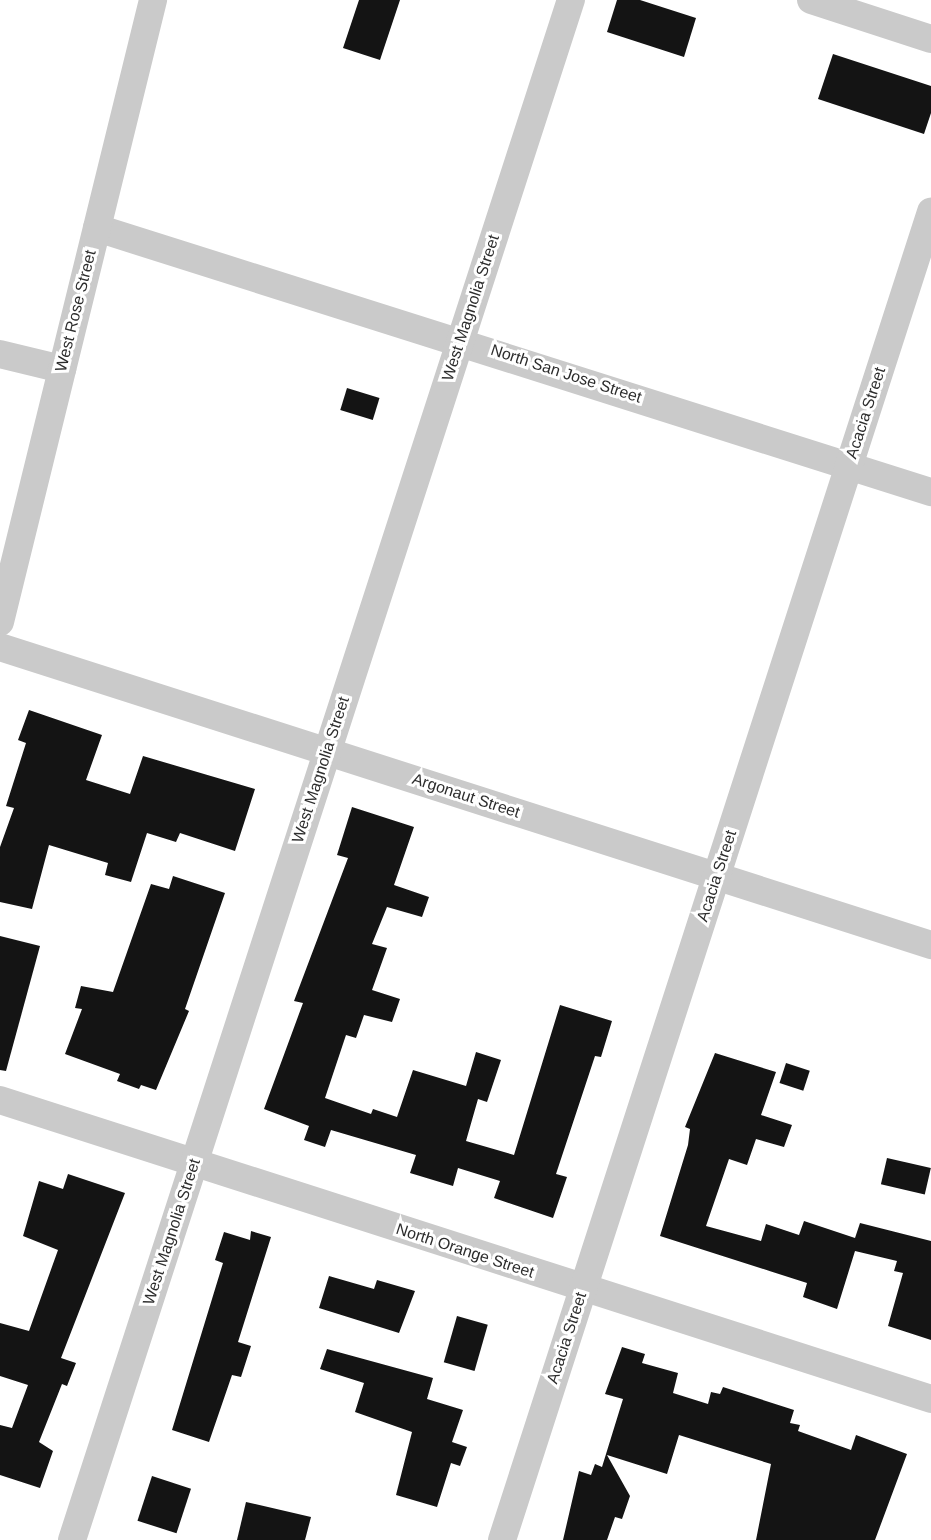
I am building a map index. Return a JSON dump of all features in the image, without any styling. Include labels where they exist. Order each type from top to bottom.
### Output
[{"type":"street","name":"West Rose Street","points":[[0,622],[153,0]]},
{"type":"street","name":"West Magnolia Street","points":[[72,1540],[571,0]]},
{"type":"street","points":[[811,0],[931,39]]},
{"type":"street","name":"Acacia Street","points":[[502,1540],[931,212]]},
{"type":"street","name":"North San Jose Street","points":[[97,228],[460,340],[931,492]]},
{"type":"street","points":[[0,354],[62,369]]},
{"type":"street","name":"Argonaut Street","points":[[0,647],[931,945]]},
{"type":"street","name":"North Orange Street","points":[[0,1100],[583,1290],[931,1399]]},
{"type":"building","points":[[359,0],[400,0],[380,60],[343,48]]},
{"type":"building","points":[[617,0],[640,0],[696,18],[684,57],[607,32]]},
{"type":"building","points":[[833,54],[931,86],[931,113],[924,134],[818,99]]},
{"type":"building","points":[[347,388],[380,398],[373,420],[340,410]]},
{"type":"building","points":[[29,710],[102,735],[86,780],[130,794],[143,756],[255,789],[235,851],[180,833],[176,842],[147,833],[131,882],[105,875],[108,863],[49,845],[32,909],[0,902],[0,847],[14,808],[6,806],[26,743],[18,740]]},
{"type":"building","points":[[352,807],[414,827],[394,885],[429,897],[422,917],[387,907],[372,944],[387,948],[372,990],[400,999],[392,1022],[364,1015],[356,1038],[346,1035],[325,1098],[371,1114],[373,1109],[397,1117],[413,1070],[466,1086],[476,1052],[501,1060],[487,1102],[478,1099],[466,1141],[514,1155],[560,1005],[612,1021],[601,1057],[595,1056],[556,1174],[567,1177],[553,1218],[494,1198],[500,1181],[458,1168],[453,1186],[410,1173],[416,1155],[331,1130],[325,1147],[304,1140],[309,1126],[264,1109],[303,1003],[294,1001],[348,858],[337,855]]},
{"type":"building","points":[[173,876],[225,893],[185,1009],[189,1011],[156,1090],[141,1085],[139,1089],[117,1081],[120,1074],[65,1054],[82,1009],[75,1008],[81,986],[113,992],[151,884],[169,889]]},
{"type":"building","points":[[0,936],[40,946],[6,1071],[0,1070]]},
{"type":"building","points":[[715,1053],[776,1072],[761,1115],[792,1125],[784,1147],[756,1139],[747,1165],[729,1159],[706,1226],[761,1241],[766,1224],[799,1235],[804,1221],[855,1238],[860,1223],[931,1241],[931,1340],[888,1326],[903,1273],[894,1271],[897,1261],[855,1251],[837,1309],[803,1297],[807,1283],[660,1236],[688,1145],[690,1129],[685,1127]]},
{"type":"building","points":[[786,1063],[810,1071],[803,1091],[780,1083]]},
{"type":"building","points":[[887,1158],[931,1168],[925,1194],[881,1184]]},
{"type":"building","points":[[68,1174],[125,1193],[61,1358],[76,1363],[67,1386],[62,1384],[39,1442],[53,1451],[40,1488],[0,1475],[0,1425],[12,1428],[28,1385],[0,1376],[0,1323],[29,1331],[58,1250],[23,1236],[39,1181],[63,1189]]},
{"type":"building","points":[[251,1231],[271,1237],[238,1342],[251,1346],[241,1377],[232,1375],[209,1442],[172,1430],[223,1263],[215,1260],[224,1232],[250,1240]]},
{"type":"building","points":[[329,1276],[374,1289],[377,1280],[415,1291],[399,1333],[319,1308]]},
{"type":"building","points":[[457,1316],[488,1325],[475,1371],[444,1362]]},
{"type":"building","points":[[622,1347],[645,1354],[642,1363],[678,1373],[673,1393],[708,1404],[711,1392],[720,1394],[723,1387],[794,1410],[790,1423],[800,1425],[798,1431],[851,1450],[856,1435],[907,1454],[875,1540],[756,1540],[771,1464],[679,1435],[667,1474],[607,1455],[630,1496],[622,1519],[615,1517],[607,1540],[563,1540],[579,1471],[591,1475],[595,1464],[602,1467],[623,1399],[605,1394]]},
{"type":"building","points":[[327,1349],[433,1378],[427,1399],[463,1410],[452,1442],[467,1447],[460,1466],[451,1463],[437,1507],[396,1495],[412,1432],[355,1412],[364,1383],[320,1369]]},
{"type":"building","points":[[152,1476],[191,1489],[176,1533],[137,1521]]},
{"type":"building","points":[[246,1502],[311,1517],[305,1540],[237,1540]]}]
